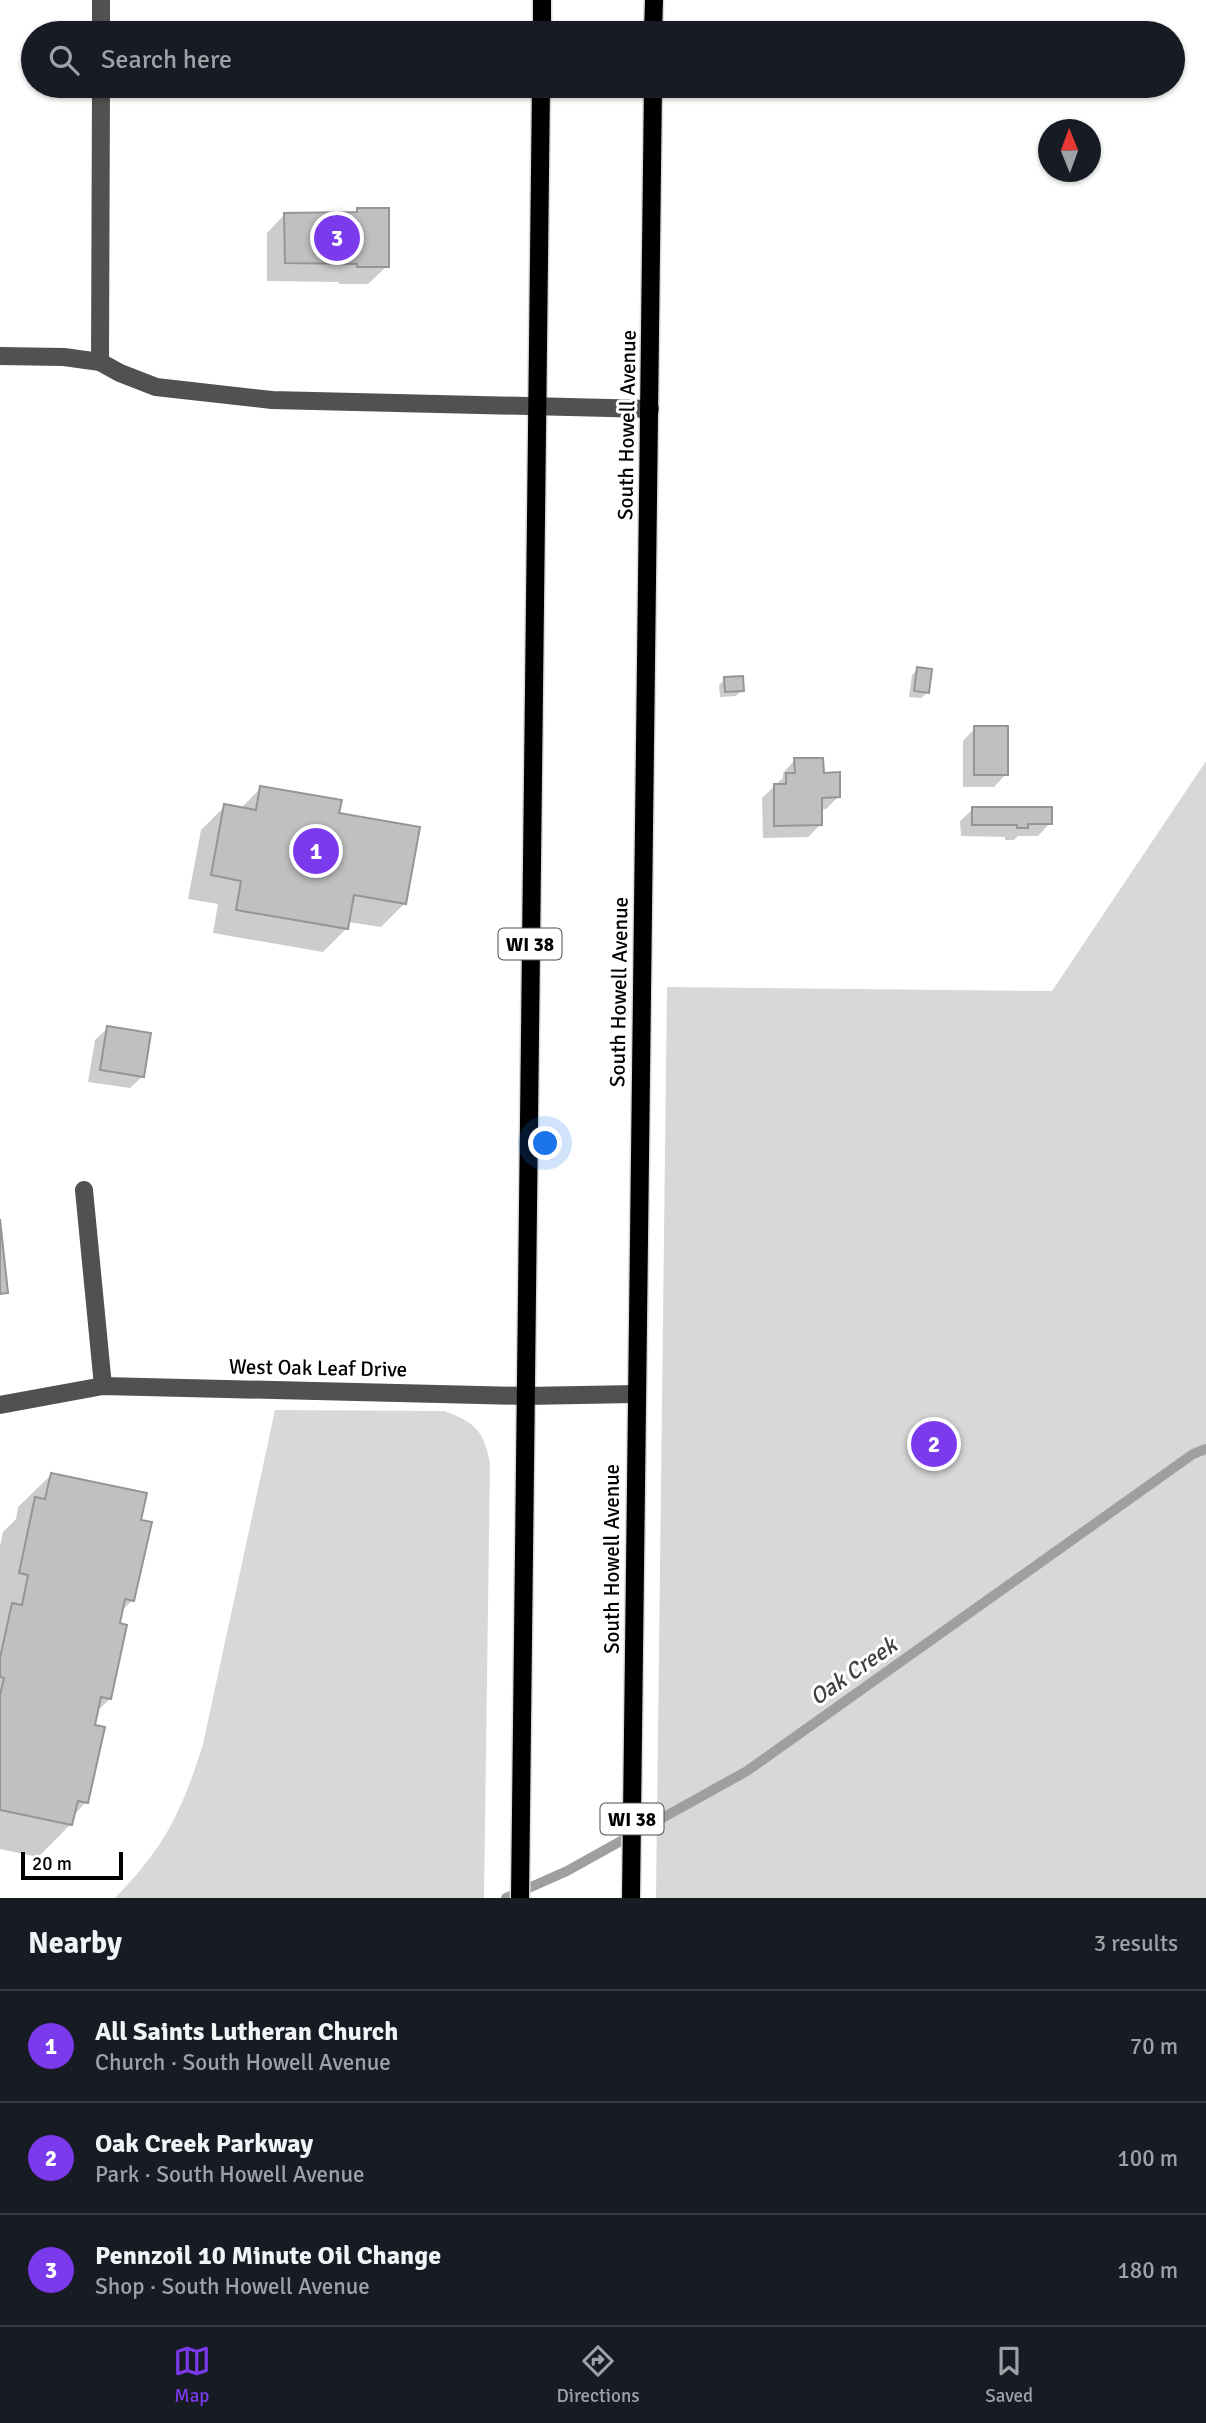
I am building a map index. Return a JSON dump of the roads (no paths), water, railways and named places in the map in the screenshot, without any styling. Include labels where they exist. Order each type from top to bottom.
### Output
[{"type":"main road","points":[[542,0],[542,21]]},
{"type":"main road","points":[[653,21],[654,0]]},
{"type":"main road","name":"WI 38","points":[[520,1898],[541,98]]},
{"type":"main road","name":"South Howell Avenue","points":[[631,1898],[653,98]]},
{"type":"street","points":[[101,0],[101,21]]},
{"type":"street","points":[[100,362],[101,98]]},
{"type":"street","points":[[0,356],[65,357],[100,362],[156,387],[272,400],[650,409]]},
{"type":"street","points":[[84,1190],[103,1386]]},
{"type":"street","name":"West Oak Leaf Drive","points":[[0,1405],[103,1386],[524,1396],[636,1394]]},
{"type":"waterway","name":"Oak Creek","points":[[506,1898],[567,1871],[747,1771],[1193,1454],[1206,1449]]},
{"type":"place","name":"Pennzoil 10 Minute Oil Change","points":[[337,238]]},
{"type":"place","name":"All Saints Lutheran Church","points":[[316,851]]},
{"type":"place","name":"Oak Creek Parkway","points":[[934,1444]]}]
